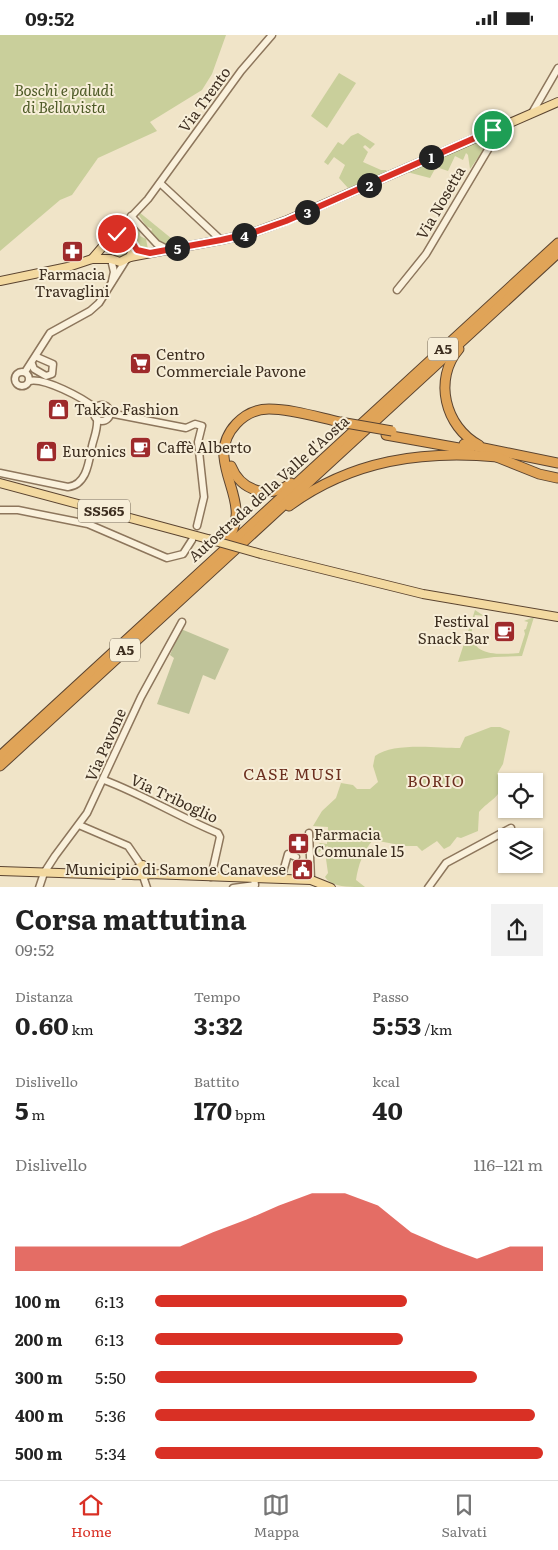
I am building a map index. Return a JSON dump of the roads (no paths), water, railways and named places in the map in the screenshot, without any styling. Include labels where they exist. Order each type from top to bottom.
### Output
[{"type":"highway","name":"Autostrada della Valle d'Aosta","points":[[0,756],[558,243]]},
{"type":"highway","name":"Autostrada della Valle d'Aosta","points":[[0,766],[558,253]]},
{"type":"highway","points":[[486,448],[470,440],[456,425],[448,407],[445,388],[447,371],[452,359],[490,315]]},
{"type":"highway","points":[[188,582],[223,546],[233,529],[236,517],[236,499],[224,453],[228,435],[237,422],[254,411],[270,409],[498,457],[539,474],[557,478]]},
{"type":"highway","points":[[327,455],[289,484],[268,492],[256,491],[240,481],[231,466],[228,451],[231,440],[239,426],[259,414],[278,414],[338,423]]},
{"type":"highway","points":[[389,433],[486,448],[558,463]]},
{"type":"highway","points":[[251,534],[315,489],[367,467],[396,460],[434,455],[498,457]]},
{"type":"main road","points":[[0,281],[68,267],[92,259],[111,259],[117,261],[252,233],[286,221],[558,101]]},
{"type":"main road","points":[[92,259],[111,237],[126,235],[133,247],[140,252],[150,253]]},
{"type":"main road","points":[[111,237],[106,250],[111,259]]},
{"type":"main road","points":[[128,258],[133,247]]},
{"type":"main road","name":"SS565","points":[[0,483],[261,554],[423,594],[558,617]]},
{"type":"main road","points":[[0,871],[44,873],[142,871],[211,877],[281,879],[293,884],[314,883],[331,887]]},
{"type":"street","name":"Via Trento","points":[[111,237],[160,183],[241,71],[272,35]]},
{"type":"street","points":[[532,113],[558,68]]},
{"type":"street","name":"Via Nosetta","points":[[397,290],[426,254],[502,126]]},
{"type":"street","points":[[160,183],[221,240]]},
{"type":"street","points":[[126,235],[129,219]]},
{"type":"street","points":[[129,219],[157,244],[169,250]]},
{"type":"street","points":[[95,408],[87,401],[36,379],[29,381],[24,386],[16,382],[17,373],[25,372],[32,364],[50,333],[90,311],[99,303],[128,258]]},
{"type":"street","points":[[109,289],[114,277],[111,259]]},
{"type":"street","points":[[32,364],[34,369],[46,375],[52,374],[54,364],[37,357]]},
{"type":"street","points":[[25,372],[29,381]]},
{"type":"street","points":[[95,408],[104,405],[109,413],[186,428],[195,424],[202,426],[198,442],[204,497],[197,526]]},
{"type":"street","points":[[0,473],[74,487],[81,480],[87,468],[97,430],[95,408]]},
{"type":"street","points":[[97,419],[104,420],[109,413]]},
{"type":"street","points":[[0,510],[18,510],[88,524],[167,558],[183,554],[192,540]]},
{"type":"street","name":"Via Pavone","points":[[39,887],[44,873],[61,847],[79,825],[104,780],[141,697],[182,622]]},
{"type":"street","name":"Via Triboglio","points":[[104,780],[158,804],[192,823],[218,833],[220,837],[211,877]]},
{"type":"street","points":[[79,825],[128,846],[142,871],[147,887]]},
{"type":"street","points":[[309,833],[314,883]]},
{"type":"street","points":[[428,887],[446,863],[498,835]]},
{"type":"street","points":[[281,879],[288,854],[296,857]]},
{"type":"street","points":[[233,887],[255,885],[254,878]]},
{"type":"place","name":"Farmacia Travaglini","points":[[72,252]]},
{"type":"place","name":"Centro Commerciale Pavone","points":[[140,364]]},
{"type":"place","name":"Takko Fashion","points":[[58,410]]},
{"type":"place","name":"Caffè Alberto","points":[[141,448]]},
{"type":"place","name":"Euronics","points":[[46,452]]},
{"type":"place","name":"Festival Snack Bar","points":[[505,631]]},
{"type":"place","name":"Farmacia Comunale 15","points":[[298,844]]},
{"type":"place","name":"Municipio di Samone Canavese","points":[[302,870]]},
{"type":"district","name":"CASE MUSI","points":[[293,774]]},
{"type":"district","name":"BORIO","points":[[436,781]]},
{"type":"park label","name":"Boschi e paludi di Bellavista","points":[[64,100]]}]
